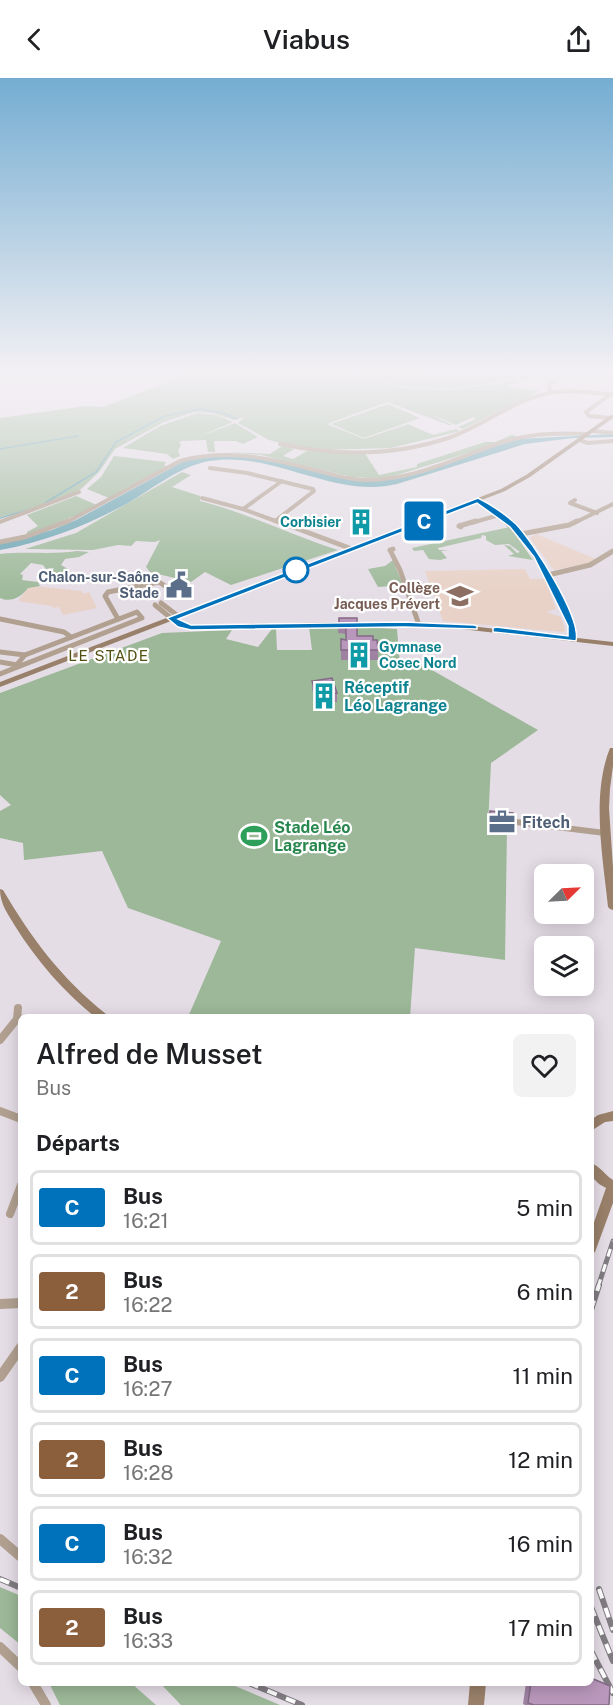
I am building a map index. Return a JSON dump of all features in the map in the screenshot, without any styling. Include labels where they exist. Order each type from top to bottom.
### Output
[{"type":"main road","points":[[0,685],[478,501],[517,483],[565,450]]},
{"type":"main road","points":[[175,617],[181,625],[191,627],[419,625],[463,627],[613,644]]},
{"type":"main road","points":[[613,750],[607,769],[604,799],[605,833],[613,907]]},
{"type":"main road","points":[[0,892],[36,953],[58,978],[99,1014]]},
{"type":"main road","points":[[594,1124],[602,1118],[613,1116]]},
{"type":"main road","points":[[594,1171],[613,1186],[594,1240]]},
{"type":"main road","points":[[476,1705],[478,1686]]},
{"type":"street","points":[[306,450],[363,450]]},
{"type":"street","points":[[0,542],[43,531],[81,517],[180,461],[198,456],[229,453],[255,455],[334,474],[375,480],[401,476],[481,450]]},
{"type":"street","points":[[210,468],[247,473],[314,490],[275,521]]},
{"type":"street","points":[[243,509],[282,481]]},
{"type":"street","points":[[0,522],[79,492]]},
{"type":"street","points":[[202,498],[243,509],[352,549]]},
{"type":"street","points":[[575,500],[570,503],[597,513]]},
{"type":"street","points":[[478,501],[521,534],[548,575],[572,626],[573,639]]},
{"type":"street","points":[[521,534],[569,525],[613,504]]},
{"type":"street","points":[[461,527],[459,526],[499,515]]},
{"type":"street","points":[[393,549],[390,550],[400,570],[419,625]]},
{"type":"street","points":[[548,575],[592,567],[613,551]]},
{"type":"street","points":[[118,619],[106,594],[159,582],[180,596]]},
{"type":"street","points":[[158,604],[175,617]]},
{"type":"street","points":[[0,652],[25,655],[137,612],[142,618],[140,621],[0,674]]},
{"type":"street","points":[[0,619],[64,632],[71,637]]},
{"type":"street","points":[[16,667],[25,655]]},
{"type":"street","points":[[0,662],[16,667]]},
{"type":"street","points":[[516,822],[605,833]]},
{"type":"street","points":[[0,1040],[17,1019],[18,1008]]},
{"type":"street","points":[[0,1111],[18,1118]]},
{"type":"street","points":[[10,1214],[18,1193]]},
{"type":"street","points":[[0,1304],[18,1304]]},
{"type":"street","points":[[0,1377],[18,1351]]},
{"type":"street","points":[[0,1539],[18,1554]]},
{"type":"street","points":[[0,1647],[18,1664]]},
{"type":"street","points":[[35,1686],[46,1705]]},
{"type":"shaded area","points":[[536,534],[596,559],[590,563],[554,570],[530,538]]},
{"type":"shaded area","points":[[525,569],[530,579],[545,579],[556,609],[546,612],[561,617],[564,632],[443,621],[425,571]]},
{"type":"shaded area","points":[[35,586],[82,591],[83,594],[89,592],[97,608],[63,615],[59,607],[53,608],[18,601],[28,588]]},
{"type":"green space","points":[[0,450],[114,450],[99,472],[81,489],[61,500],[0,520],[31,509],[0,517]]},
{"type":"green space","points":[[137,450],[179,450],[180,456],[173,459],[167,454]]},
{"type":"green space","points":[[276,450],[293,450],[283,456],[293,459],[307,451],[364,452],[379,475],[417,467],[417,464],[460,450],[478,450],[384,479],[352,477],[261,455],[228,452],[270,454]]},
{"type":"green space","points":[[114,456],[166,462],[164,466],[167,466],[109,498],[87,489],[101,477]]},
{"type":"green space","points":[[182,472],[191,475],[172,487],[200,496],[200,501],[338,550],[231,585],[205,572],[191,582],[150,572],[146,567],[160,540],[136,541],[131,546],[118,545],[93,550],[25,549],[76,533]]},
{"type":"green space","points":[[76,496],[99,506],[27,535],[27,532],[38,526],[27,515]]},
{"type":"green space","points":[[510,527],[533,560],[508,556],[514,554],[504,545],[510,546],[517,553],[520,552],[509,544],[495,545],[482,535],[481,538],[438,548],[449,550],[441,551],[447,558],[440,560],[429,559],[423,550],[414,551],[412,548]]},
{"type":"green space","points":[[89,552],[79,557],[65,559],[61,565],[68,569],[61,581],[43,579],[50,575],[54,568],[46,569],[43,565],[31,563],[20,574],[23,575],[22,580],[38,582],[40,586],[28,588],[12,599],[0,598],[0,554]]},
{"type":"green space","points":[[393,560],[403,585],[378,587],[368,569],[385,566]]},
{"type":"green space","points":[[309,627],[397,629],[400,665],[416,661],[538,730],[491,763],[488,825],[507,827],[505,960],[415,948],[410,1014],[189,1014],[221,941],[128,908],[102,851],[24,860],[23,843],[0,838],[0,811],[11,805],[0,795],[0,693],[162,633],[232,630],[226,639],[258,647],[272,629],[276,628],[277,650],[312,650]]},
{"type":"green space","points":[[0,1587],[18,1595],[18,1643],[0,1628]]},
{"type":"green space","points":[[50,1686],[134,1686],[156,1705],[60,1705]]},
{"type":"green space","points":[[163,1686],[235,1686],[280,1705],[181,1705]]},
{"type":"water","points":[[484,450],[506,450],[397,484],[373,487],[326,480],[256,462],[233,459],[209,461],[177,473],[128,503],[82,525],[50,537],[0,550],[0,543],[52,530],[76,520],[186,460],[241,454],[351,479],[399,477]]},
{"type":"building","points":[[339,618],[357,618],[357,636],[373,636],[373,640],[377,640],[378,650],[341,650],[341,639],[346,640],[346,623],[339,623]]},
{"type":"building","points":[[332,678],[337,693],[317,695],[312,681]]},
{"type":"building","points":[[490,811],[513,813],[512,817],[516,822],[490,819]]},
{"type":"building","points":[[594,1679],[610,1686],[609,1705],[534,1705],[528,1703],[531,1686],[594,1686]]},
{"type":"waterway","points":[[45,503],[96,472],[111,450]]},
{"type":"waterway","points":[[0,518],[28,510]]},
{"type":"railway","points":[[598,1287],[613,1241]]},
{"type":"railway","points":[[594,1301],[599,1285]]},
{"type":"railway","points":[[0,1579],[18,1587]]},
{"type":"railway","points":[[599,1589],[613,1630]]},
{"type":"railway","points":[[594,1614],[613,1661]]},
{"type":"railway","points":[[594,1657],[613,1693]]},
{"type":"railway","points":[[256,1686],[302,1705]]},
{"type":"bus line","name":"C","points":[[474,628],[404,624],[191,627],[181,625],[171,618],[478,501],[512,525],[537,555],[572,626],[573,639],[496,630]]},
{"type":"place","name":"Corbisier","points":[[361,522]]},
{"type":"place","name":"Chalon-sur-Saône Stade","points":[[179,585]]},
{"type":"place","name":"Collège Jacques Prévert","points":[[460,596]]},
{"type":"place","name":"Gymnase Cosec Nord","points":[[359,655]]},
{"type":"place","name":"Réceptif Léo Lagrange","points":[[324,696]]},
{"type":"place","name":"Fitech","points":[[502,822]]},
{"type":"place","name":"Stade Léo Lagrange","points":[[254,836]]},
{"type":"district","name":"LE STADE","points":[[109,655]]}]
